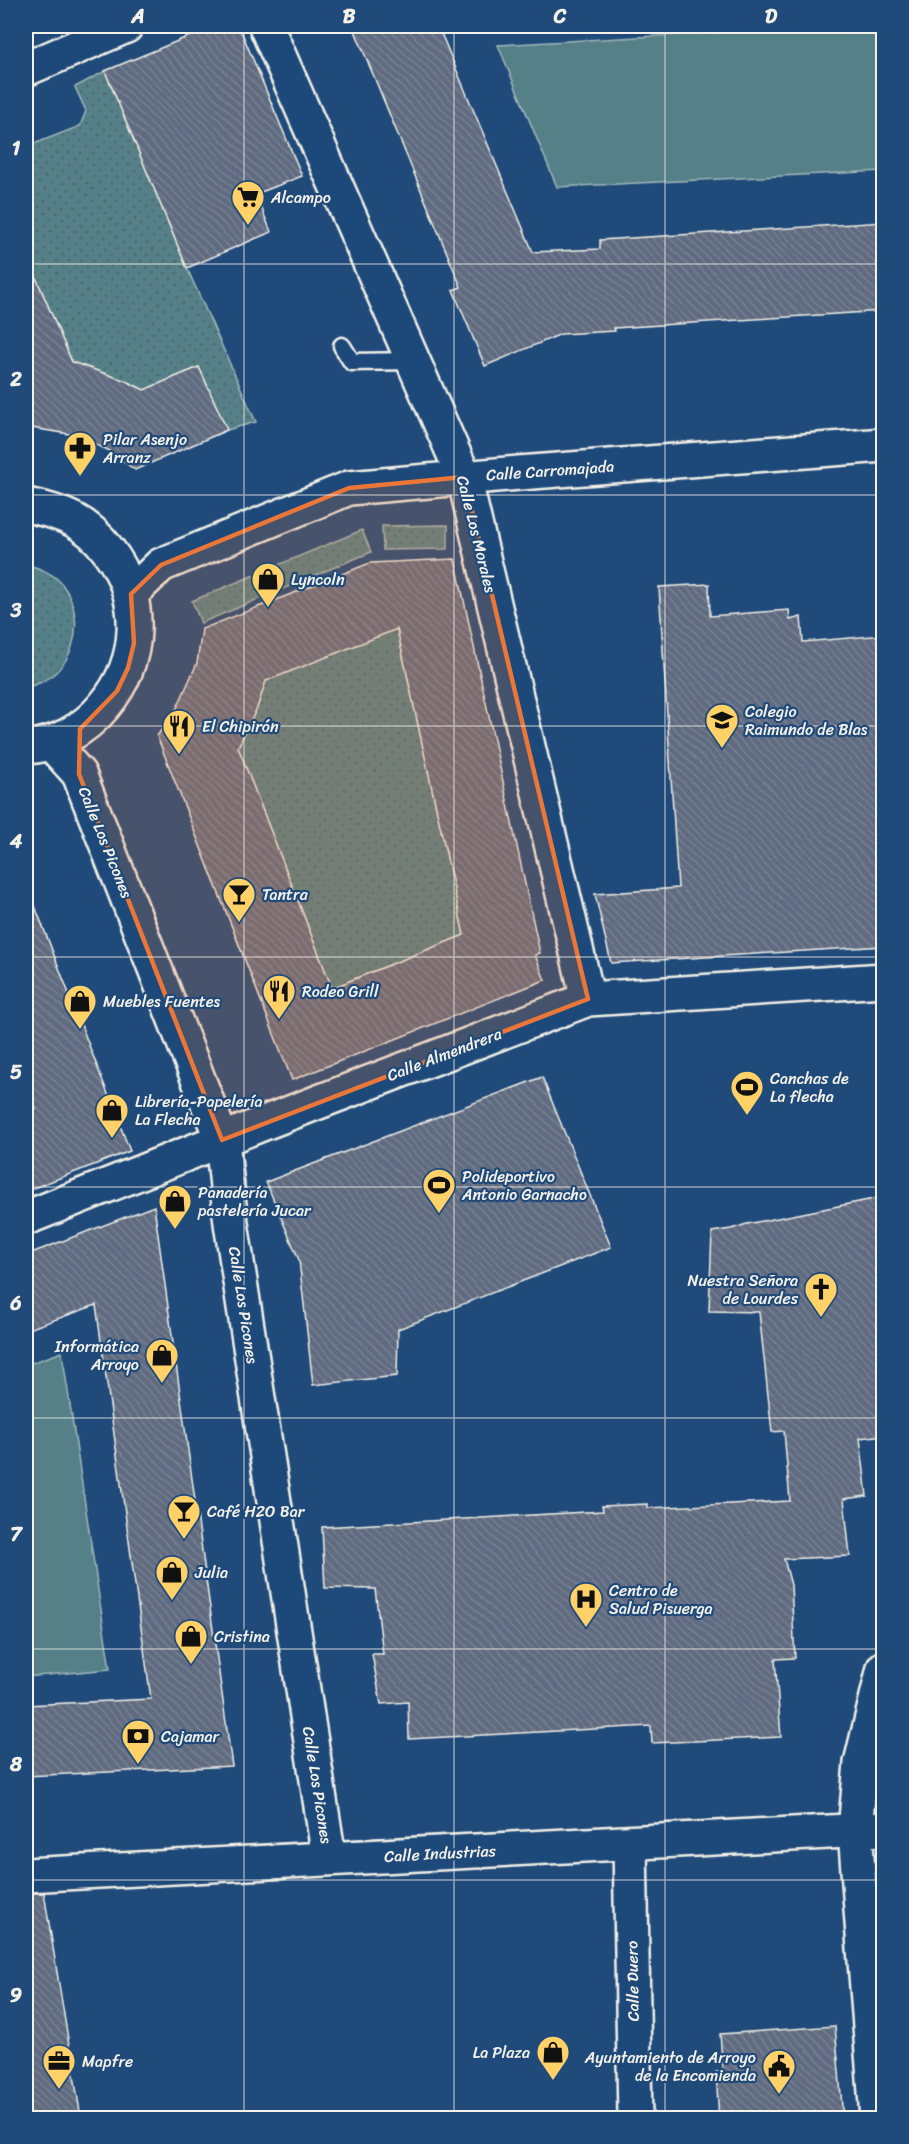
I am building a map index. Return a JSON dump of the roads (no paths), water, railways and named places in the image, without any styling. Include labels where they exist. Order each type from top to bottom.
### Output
[{"type":"street","points":[[26,69],[126,26]]},
{"type":"street","name":"Calle Los Morales","points":[[266,26],[464,477],[588,999]]},
{"type":"street","name":"Calle Carromajada","points":[[131,594],[161,566],[349,488],[884,445]]},
{"type":"street","points":[[26,505],[49,509],[75,521],[98,538],[119,564],[131,594],[135,618],[134,644],[128,668],[117,691],[93,719],[52,740]]},
{"type":"street","name":"Calle Carromajada","points":[[119,564],[161,566]]},
{"type":"street","name":"Calle Los Picones","points":[[52,740],[79,774],[222,1140],[234,1246],[329,1858]]},
{"type":"street","name":"Calle Almendrera","points":[[26,1218],[588,999],[884,980]]},
{"type":"street","points":[[877,2118],[869,1830],[861,1763],[884,1668]]},
{"type":"street","name":"Calle Industrias","points":[[26,1875],[869,1830]]},
{"type":"street","name":"Calle Duero","points":[[630,1844],[635,2118]]},
{"type":"lane","points":[[342,346],[352,362],[413,361]]},
{"type":"place","name":"Alcampo","points":[[248,226]]},
{"type":"place","name":"Pilar Asenjo Arranz","points":[[80,477]]},
{"type":"place","name":"Lyncoln","points":[[268,608]]},
{"type":"place","name":"Colegio Raimundo de Blas","points":[[722,749]]},
{"type":"place","name":"El Chipirón","points":[[179,755]]},
{"type":"place","name":"Tantra","points":[[239,923]]},
{"type":"place","name":"Rodeo Grill","points":[[279,1020]]},
{"type":"place","name":"Muebles Fuentes","points":[[80,1030]]},
{"type":"place","name":"Canchas de La flecha","points":[[747,1116]]},
{"type":"place","name":"Librería-Papelería La Flecha","points":[[112,1139]]},
{"type":"place","name":"Polideportivo Antonio Garnacho","points":[[439,1214]]},
{"type":"place","name":"Panadería pastelería Jucar","points":[[175,1230]]},
{"type":"place","name":"Nuestra Señora de Lourdes","points":[[821,1318]]},
{"type":"place","name":"Informática Arroyo","points":[[162,1384]]},
{"type":"place","name":"Café H2O Bar","points":[[184,1540]]},
{"type":"place","name":"Julia","points":[[172,1601]]},
{"type":"place","name":"Centro de Salud Pisuerga","points":[[586,1628]]},
{"type":"place","name":"Cristina","points":[[191,1665]]},
{"type":"place","name":"Cajamar","points":[[138,1765]]},
{"type":"place","name":"La Plaza","points":[[553,2081]]},
{"type":"place","name":"Mapfre","points":[[59,2090]]},
{"type":"place","name":"Ayuntamiento de Arroyo de la Encomienda","points":[[779,2095]]}]
